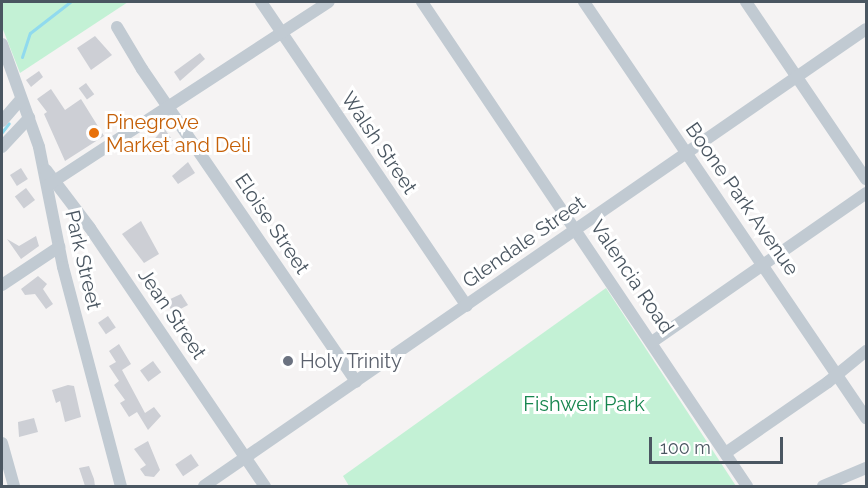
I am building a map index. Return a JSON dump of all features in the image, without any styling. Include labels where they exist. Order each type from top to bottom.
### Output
[{"type":"street","name":"Walsh Street","points":[[261,2],[466,306]]},
{"type":"street","points":[[51,184],[329,2]]},
{"type":"street","name":"Valencia Road","points":[[422,2],[727,452],[747,486]]},
{"type":"street","name":"Boone Park Avenue","points":[[584,2],[867,418]]},
{"type":"street","points":[[746,2],[867,179]]},
{"type":"street","name":"Eloise Street","points":[[117,27],[356,382]]},
{"type":"street","name":"Glendale Street","points":[[204,486],[867,29]]},
{"type":"street","name":"Park Street","points":[[2,44],[51,184],[59,247],[121,486]]},
{"type":"street","points":[[2,122],[21,99]]},
{"type":"street","points":[[2,147],[29,118]]},
{"type":"street","name":"Jean Street","points":[[51,184],[265,486]]},
{"type":"street","points":[[652,342],[867,192]]},
{"type":"street","points":[[2,285],[59,247]]},
{"type":"street","points":[[727,452],[837,375],[867,351]]},
{"type":"street","points":[[2,442],[15,486]]},
{"type":"street","points":[[822,486],[867,468]]},
{"type":"green space","points":[[2,2],[128,2],[20,73],[2,27]]},
{"type":"green space","name":"Fishweir Park","points":[[606,288],[736,486],[349,486],[343,476]]},
{"type":"building","points":[[95,36],[112,55],[91,70],[77,48]]},
{"type":"building","points":[[200,53],[205,59],[180,81],[174,72]]},
{"type":"building","points":[[39,71],[43,77],[31,87],[26,80]]},
{"type":"building","points":[[86,83],[94,94],[87,100],[79,88]]},
{"type":"building","points":[[51,89],[65,110],[81,99],[104,136],[65,161],[44,114],[47,112],[37,99]]},
{"type":"building","points":[[164,128],[173,141],[156,153],[150,144]]},
{"type":"building","points":[[188,162],[195,173],[178,184],[172,176]]},
{"type":"building","points":[[21,168],[28,179],[17,186],[10,175]]},
{"type":"building","points":[[26,188],[35,200],[24,208],[15,196]]},
{"type":"building","points":[[141,221],[159,254],[144,263],[122,234]]},
{"type":"building","points":[[36,236],[39,246],[21,259],[7,239],[19,246]]},
{"type":"building","points":[[38,276],[47,284],[43,289],[53,304],[46,309],[35,294],[25,295],[21,289]]},
{"type":"building","points":[[181,294],[188,305],[173,313],[166,301]]},
{"type":"building","points":[[108,316],[116,328],[106,334],[98,323]]},
{"type":"building","points":[[119,344],[131,364],[122,370],[145,413],[154,407],[161,416],[148,430],[137,412],[129,417],[120,403],[125,400],[114,385],[119,381],[109,366],[116,362],[109,351]]},
{"type":"building","points":[[153,361],[161,372],[148,382],[140,370]]},
{"type":"building","points":[[68,385],[74,386],[81,417],[65,422],[60,401],[56,403],[52,390]]},
{"type":"building","points":[[34,418],[38,432],[19,437],[18,422]]},
{"type":"building","points":[[148,441],[160,470],[154,477],[145,476],[140,469],[146,465],[134,449]]},
{"type":"building","points":[[191,454],[199,466],[183,476],[175,465]]},
{"type":"building","points":[[89,466],[95,486],[85,486],[79,468]]},
{"type":"waterway","points":[[22,57],[30,33],[70,2]]},
{"type":"waterway","points":[[2,132],[9,123]]},
{"type":"place","name":"Pinegrove Market and Deli","points":[[94,133]]},
{"type":"place","name":"Holy Trinity","points":[[288,361]]}]
